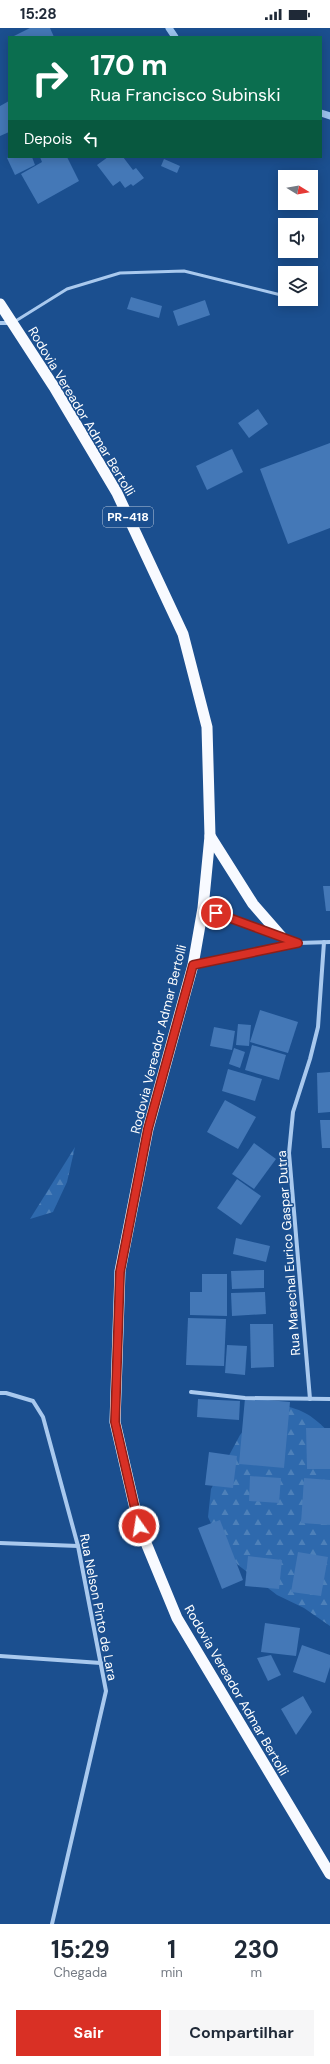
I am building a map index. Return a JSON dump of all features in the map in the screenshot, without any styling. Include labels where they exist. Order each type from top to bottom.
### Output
[{"type":"highway","name":"Rodovia Vereador Admar Bertolli","points":[[0,304],[54,387],[116,494],[184,634],[206,727],[210,836],[203,908],[193,965],[148,1129],[120,1272],[115,1422],[139,1526],[177,1618],[330,1874]]},
{"type":"highway","points":[[210,836],[253,904],[281,936]]},
{"type":"street","points":[[0,323],[12,323]]},
{"type":"street","points":[[203,908],[298,943]]},
{"type":"street","name":"Rua Marechal Eurico Gaspar Dutra","points":[[310,1399],[289,1153],[293,1112],[310,1059],[318,1027],[324,942]]},
{"type":"street","points":[[193,965],[298,943],[330,942]]},
{"type":"street","name":"Rua Nelson Pinto de Lara","points":[[0,1392],[32,1401],[43,1417],[78,1546],[106,1691],[52,1924]]},
{"type":"street","points":[[191,1392],[245,1398],[330,1399]]},
{"type":"street","points":[[0,1543],[78,1546]]},
{"type":"street","points":[[0,1656],[100,1663]]},
{"type":"lane","points":[[12,323],[67,288],[120,273],[184,271],[278,294]]},
{"type":"green space","points":[[75,1147],[67,1182],[53,1212],[30,1219]]},
{"type":"green space","points":[[274,1404],[299,1410],[311,1416],[330,1433],[330,1626],[304,1608],[277,1595],[238,1565],[223,1549],[208,1517],[211,1489],[240,1435],[261,1410]]},
{"type":"building","points":[[30,28],[50,28],[54,36],[14,36]]},
{"type":"building","points":[[8,102],[8,132],[0,136],[0,106]]},
{"type":"building","points":[[7,158],[32,158],[35,165],[15,175]]},
{"type":"building","points":[[40,158],[68,158],[79,181],[38,204],[21,174],[42,162]]},
{"type":"building","points":[[107,158],[124,158],[133,170],[136,168],[144,178],[133,186],[131,184],[125,188],[120,181],[113,186],[97,165]]},
{"type":"building","points":[[164,159],[180,166],[177,173],[161,166]]},
{"type":"building","points":[[131,297],[162,306],[159,318],[127,309]]},
{"type":"building","points":[[205,300],[210,315],[178,326],[173,311]]},
{"type":"building","points":[[258,409],[268,424],[249,438],[238,423]]},
{"type":"building","points":[[330,443],[330,528],[288,544],[260,469]]},
{"type":"building","points":[[232,449],[243,472],[207,490],[196,466]]},
{"type":"building","points":[[323,886],[330,886],[330,911],[326,911]]},
{"type":"building","points":[[260,1010],[298,1022],[288,1053],[250,1042]]},
{"type":"building","points":[[238,1024],[251,1025],[249,1046],[236,1045]]},
{"type":"building","points":[[214,1027],[235,1031],[232,1050],[210,1046]]},
{"type":"building","points":[[252,1045],[286,1055],[279,1080],[245,1070]]},
{"type":"building","points":[[234,1048],[245,1052],[240,1068],[229,1064]]},
{"type":"building","points":[[228,1069],[262,1079],[255,1101],[222,1091]]},
{"type":"building","points":[[330,1072],[330,1112],[318,1113],[317,1073]]},
{"type":"building","points":[[225,1100],[256,1117],[238,1149],[207,1132]]},
{"type":"building","points":[[320,1120],[330,1120],[330,1148],[322,1148]]},
{"type":"building","points":[[254,1143],[276,1159],[254,1189],[232,1174]]},
{"type":"building","points":[[237,1179],[261,1196],[241,1225],[217,1208]]},
{"type":"building","points":[[236,1238],[270,1246],[266,1262],[233,1254]]},
{"type":"building","points":[[264,1270],[264,1288],[232,1289],[231,1271]]},
{"type":"building","points":[[202,1274],[227,1274],[227,1316],[190,1315],[190,1292],[202,1292]]},
{"type":"building","points":[[265,1292],[266,1314],[232,1316],[231,1293]]},
{"type":"building","points":[[188,1318],[226,1319],[224,1366],[186,1365]]},
{"type":"building","points":[[250,1324],[273,1324],[274,1367],[251,1368]]},
{"type":"building","points":[[227,1345],[247,1346],[245,1375],[225,1373]]},
{"type":"building","points":[[245,1398],[290,1402],[284,1468],[239,1464]]},
{"type":"building","points":[[198,1399],[240,1401],[239,1420],[197,1417]]},
{"type":"building","points":[[306,1428],[330,1428],[330,1469],[307,1469]]},
{"type":"building","points":[[209,1452],[237,1456],[233,1488],[205,1485]]},
{"type":"building","points":[[250,1476],[281,1478],[279,1503],[249,1501]]},
{"type":"building","points":[[304,1478],[330,1480],[330,1525],[301,1523]]},
{"type":"building","points":[[220,1520],[243,1580],[222,1589],[198,1528]]},
{"type":"building","points":[[298,1552],[328,1557],[321,1596],[291,1592]]},
{"type":"building","points":[[248,1556],[282,1560],[279,1589],[245,1586]]},
{"type":"building","points":[[265,1623],[300,1628],[296,1656],[261,1652]]},
{"type":"building","points":[[302,1645],[330,1655],[330,1667],[325,1683],[293,1672]]},
{"type":"building","points":[[271,1655],[281,1675],[268,1681],[257,1658]]},
{"type":"building","points":[[303,1696],[312,1712],[296,1735],[281,1709]]},
{"type":"waterway","points":[[169,28],[174,36]]},
{"type":"waterway","points":[[322,113],[330,116]]},
{"type":"route","points":[[139,1526],[115,1422],[120,1272],[148,1129],[193,965],[298,943],[216,913]]}]
